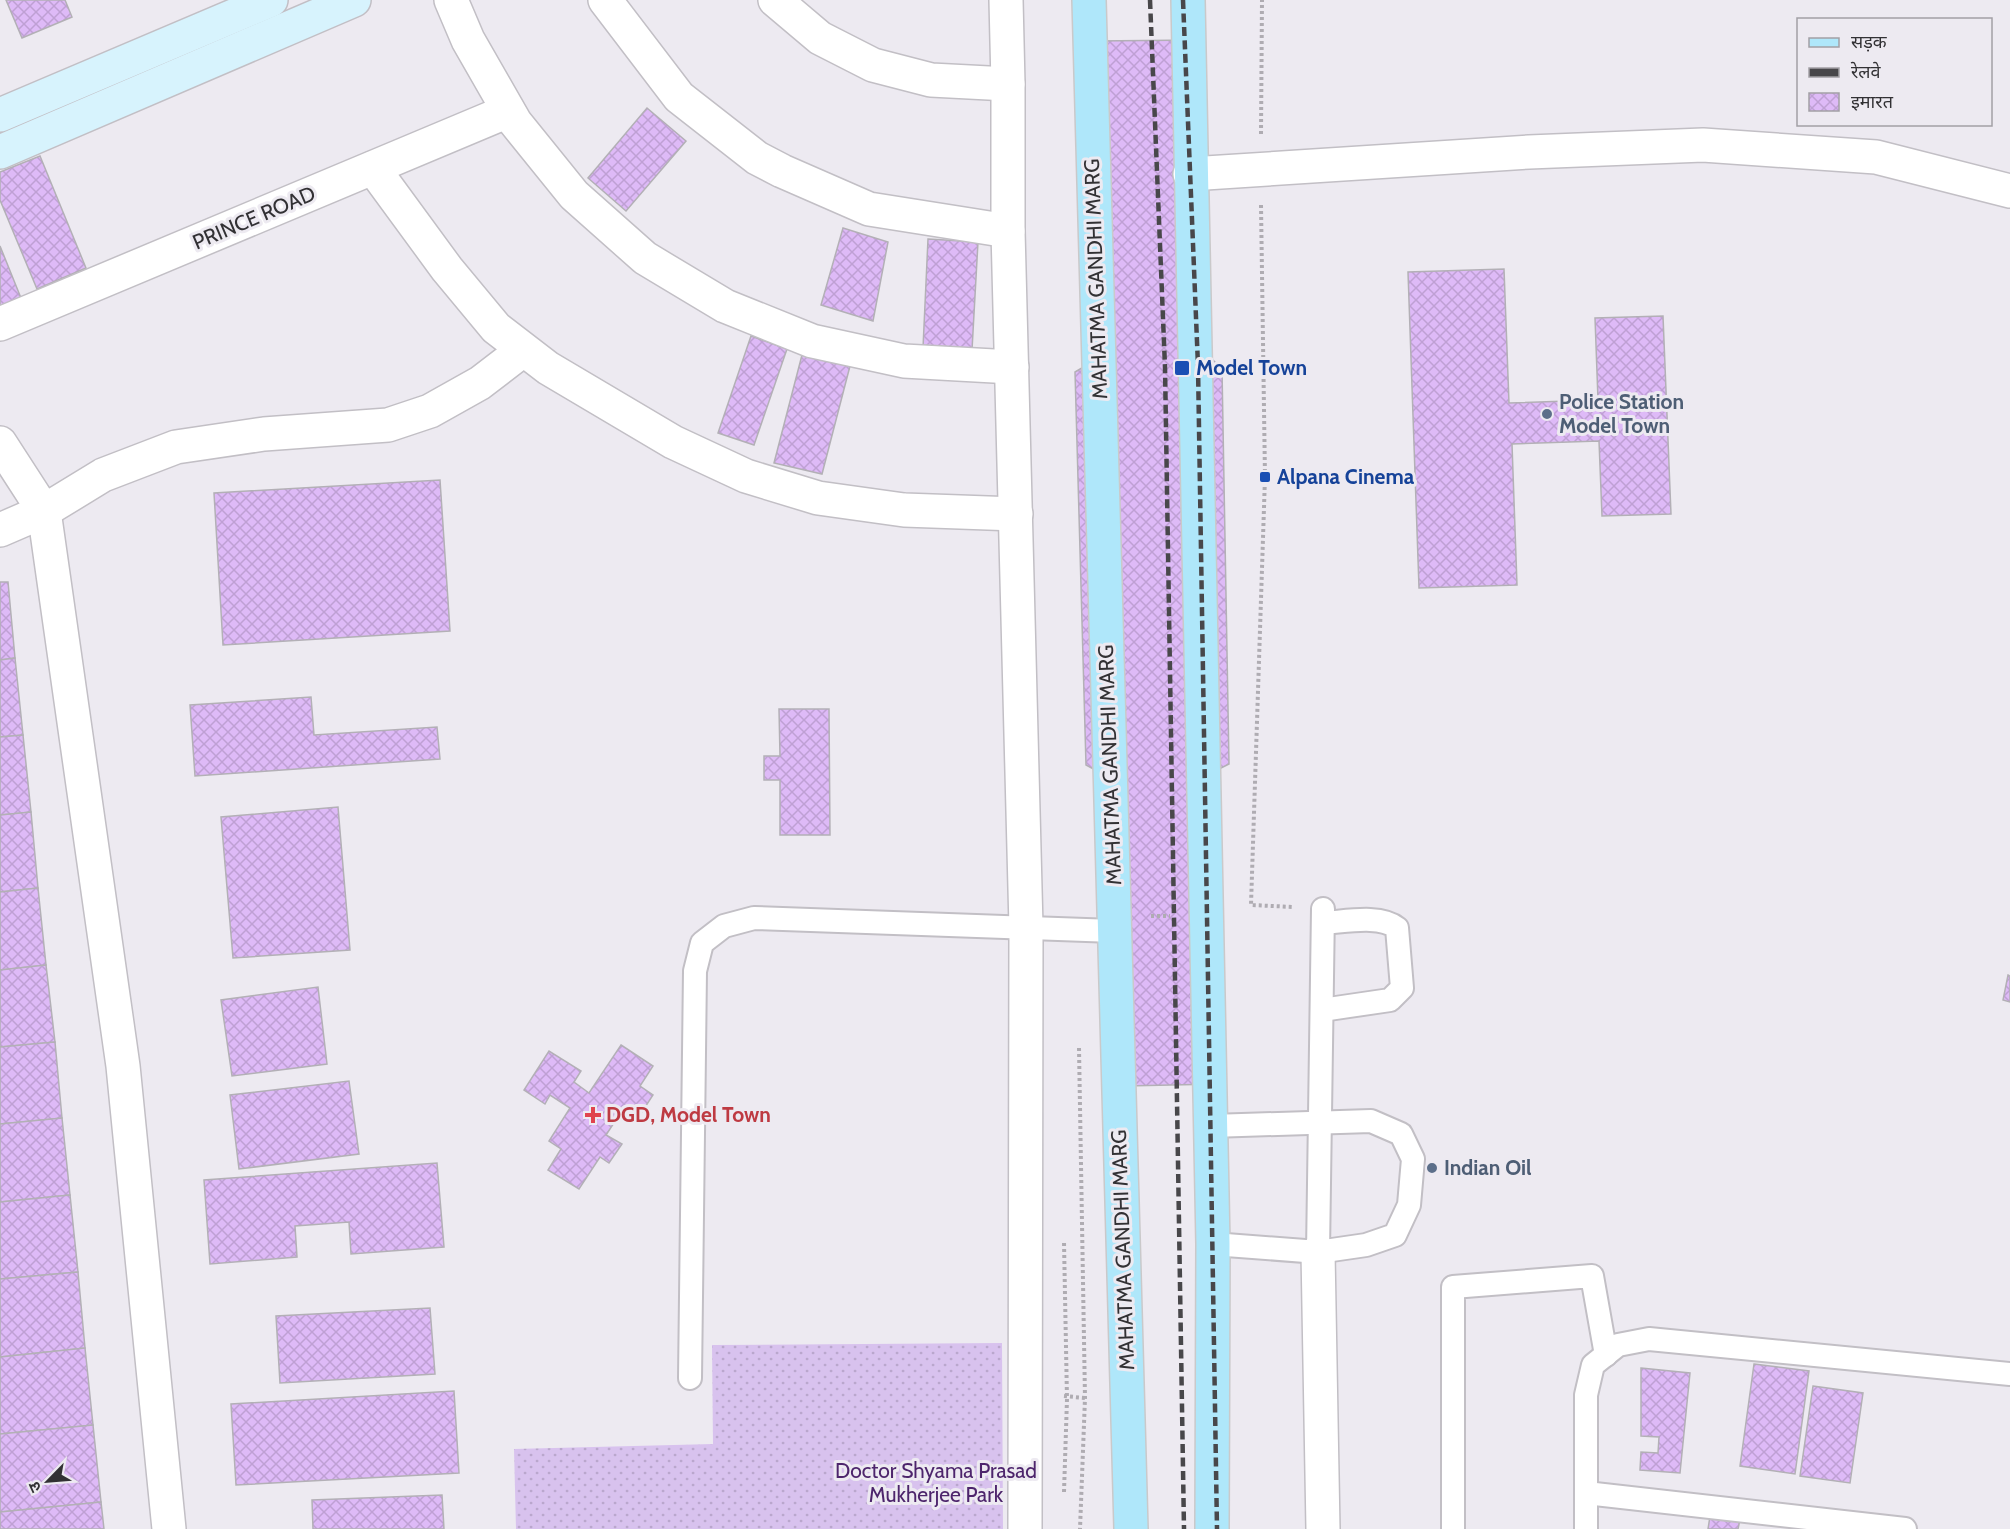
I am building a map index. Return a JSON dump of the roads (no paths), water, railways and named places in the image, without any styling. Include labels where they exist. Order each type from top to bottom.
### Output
[{"type":"main road","name":"MAHATMA GANDHI MARG","points":[[1089,0],[1131,1529]]},
{"type":"main road","points":[[1188,0],[1214,1244],[1212,1529]]},
{"type":"street","points":[[0,115],[271,0]]},
{"type":"street","points":[[0,152],[354,0]]},
{"type":"street","points":[[451,0],[468,40],[514,122],[574,195],[645,258],[725,306],[812,341],[904,361],[1012,367]]},
{"type":"street","points":[[605,0],[679,97],[757,158],[869,209],[1008,231]]},
{"type":"street","points":[[775,0],[820,38],[873,65],[931,80],[1008,84]]},
{"type":"street","points":[[1006,0],[1008,231],[1026,927],[1025,1529]]},
{"type":"street","name":"PRINCE ROAD","points":[[0,324],[508,111]]},
{"type":"street","points":[[1190,174],[1529,152],[1703,145],[1876,157],[2010,191]]},
{"type":"street","points":[[373,168],[447,270],[496,328],[548,368],[673,442],[746,476],[829,500],[904,510],[1016,514]]},
{"type":"street","points":[[0,530],[44,511],[103,475],[176,447],[264,435],[388,425],[430,411],[480,383],[524,350]]},
{"type":"street","points":[[0,443],[44,511],[123,1066],[169,1529]]},
{"type":"street","points":[[1318,1252],[1323,1529]]},
{"type":"lane","points":[[1318,1252],[1323,916],[1390,922],[1397,928],[1402,988],[1390,1000],[1322,1010]]},
{"type":"lane","points":[[690,1378],[695,971],[702,943],[724,926],[754,918],[1026,927],[1114,924]]},
{"type":"lane","points":[[1211,1126],[1371,1121],[1401,1134],[1413,1159],[1409,1205],[1395,1235],[1366,1245],[1318,1252],[1214,1244]]},
{"type":"lane","points":[[1453,1529],[1453,1287],[1592,1276],[1606,1355]]},
{"type":"lane","points":[[1586,1529],[1586,1395],[1593,1365],[1618,1345],[1649,1339],[2010,1374]]},
{"type":"lane","points":[[1586,1493],[1905,1529]]},
{"type":"railway","points":[[1150,0],[1165,367],[1184,1529]]},
{"type":"railway","points":[[1183,0],[1198,366],[1217,1529]]},
{"type":"place","name":"Model Town","points":[[1182,368]]},
{"type":"place","name":"Police Station Model Town","points":[[1547,414]]},
{"type":"place","name":"Alpana Cinema","points":[[1265,477]]},
{"type":"place","name":"DGD, Model Town","points":[[593,1115]]},
{"type":"place","name":"Indian Oil","points":[[1432,1168]]},
{"type":"park label","name":"Doctor Shyama Prasad Mukherjee Park","points":[[936,1483]]}]
